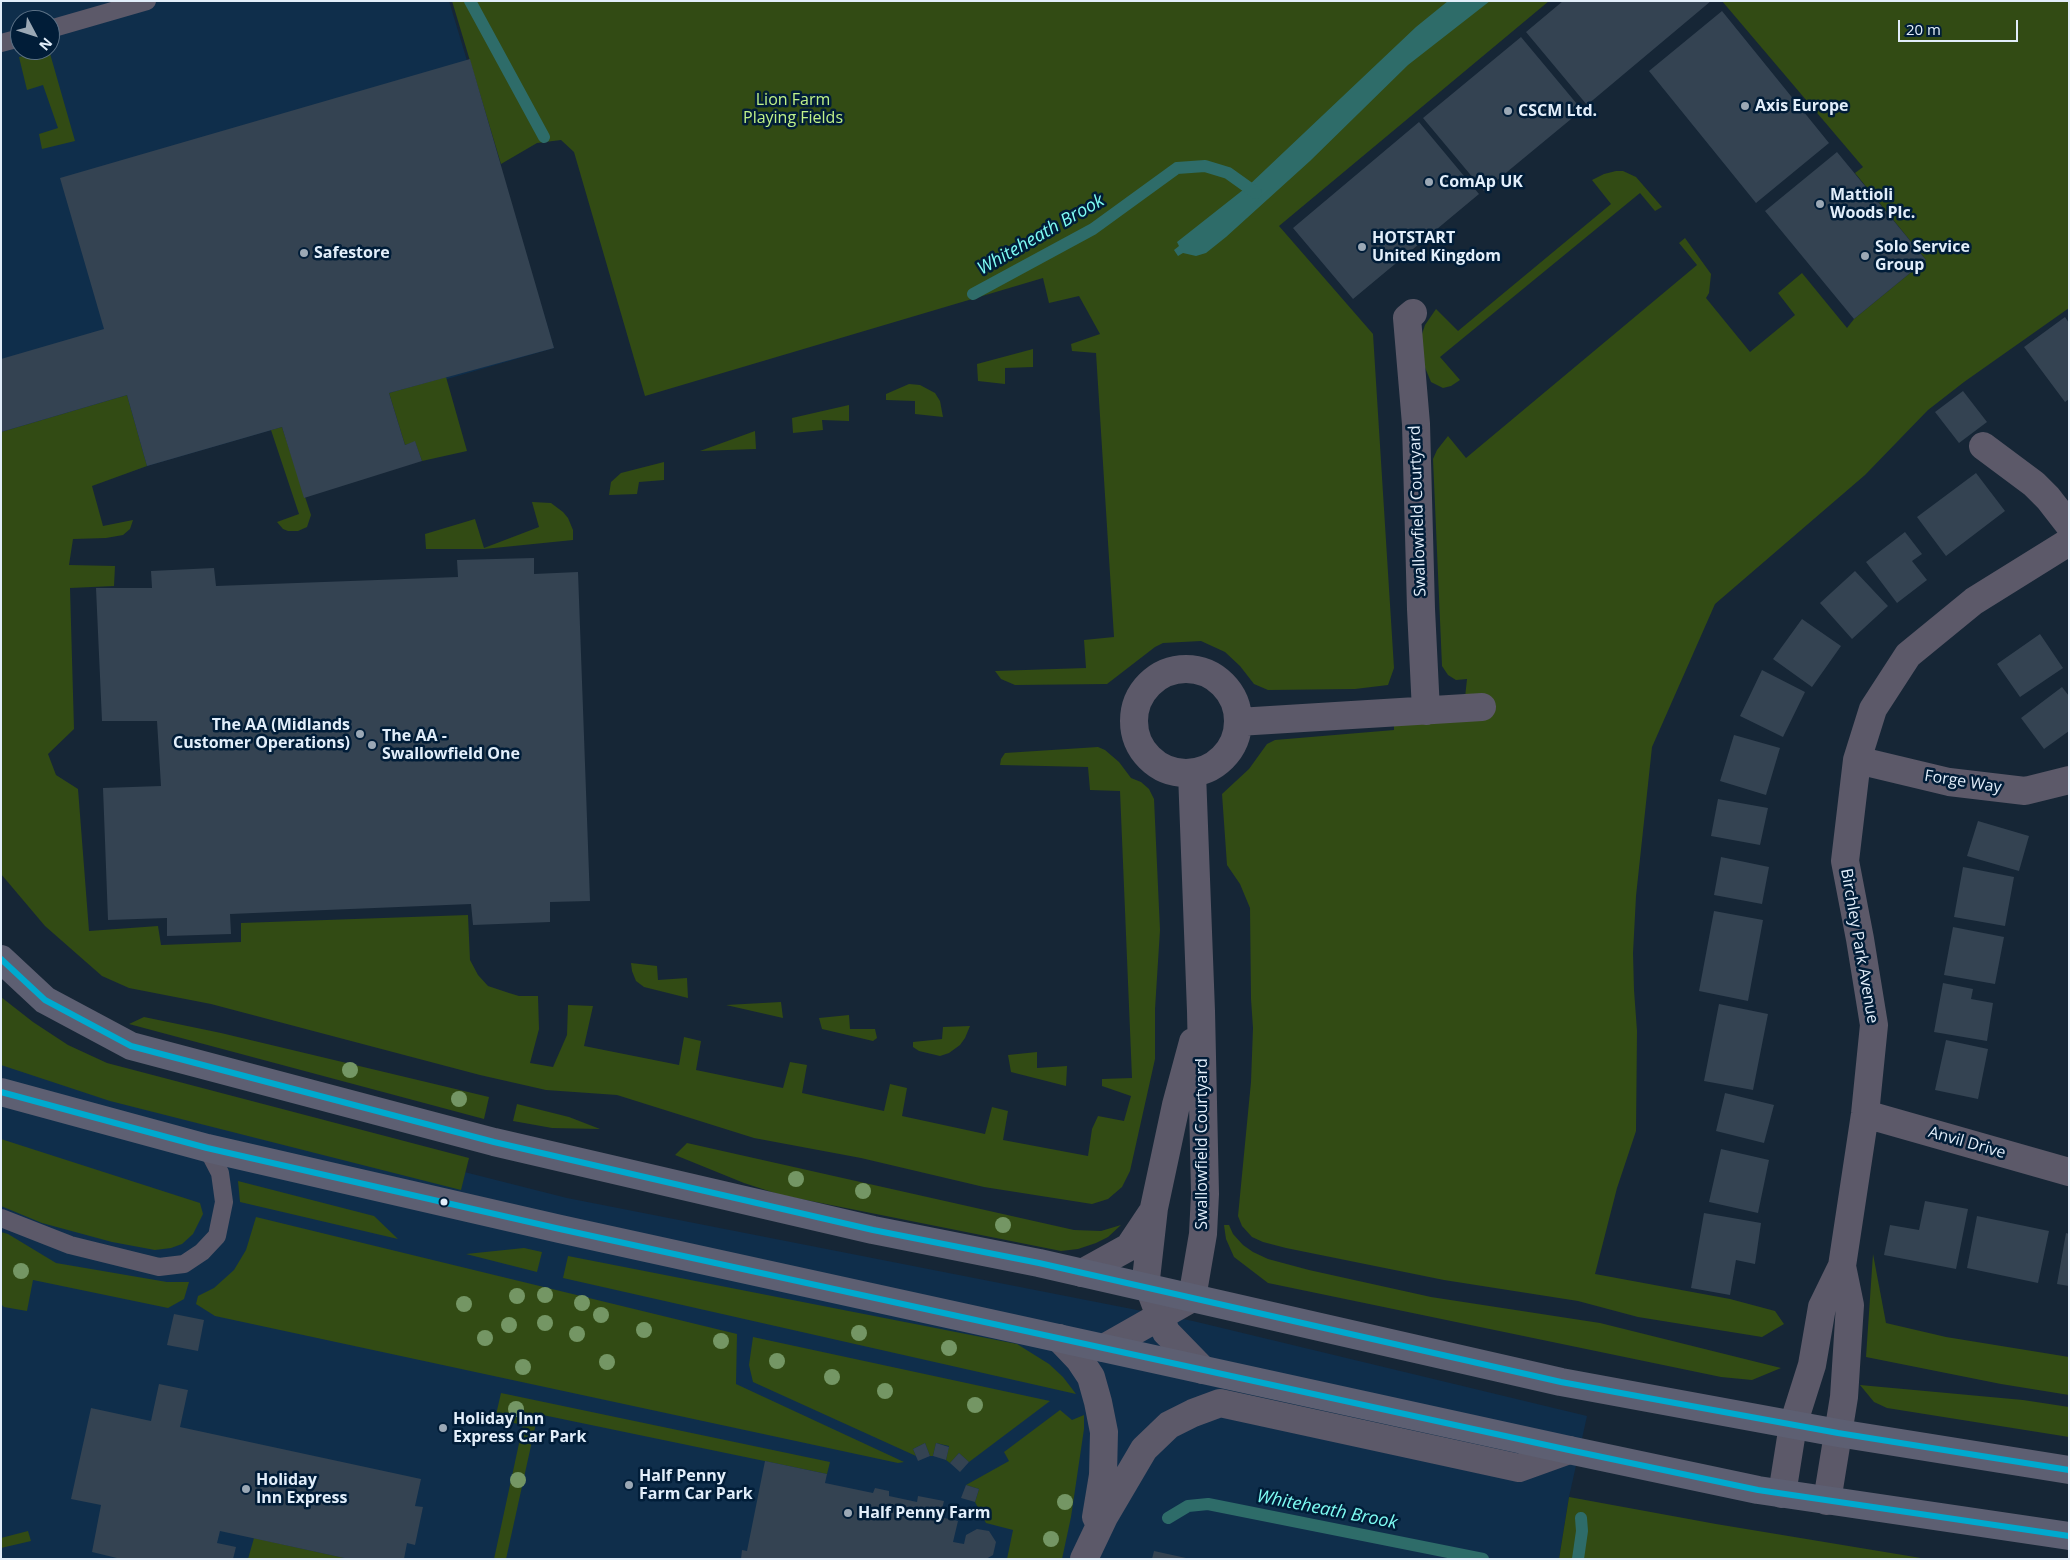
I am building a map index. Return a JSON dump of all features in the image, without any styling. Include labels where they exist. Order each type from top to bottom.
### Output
[{"type":"highway","points":[[1,959],[45,1000],[131,1046],[494,1142],[873,1230],[1082,1273],[1561,1382],[1838,1434],[2069,1470]]},
{"type":"highway","points":[[1,1092],[207,1148],[560,1229],[1569,1450],[1782,1494],[2069,1536]]},
{"type":"street","name":"Swallowfield Courtyard","points":[[1413,313],[1407,318],[1416,424],[1426,711]]},
{"type":"street","points":[[1983,446],[2034,484],[2048,498],[2069,525]]},
{"type":"street","name":"Birchley Park Avenue","points":[[1782,1494],[1793,1426],[1812,1365],[1822,1307],[1842,1266],[1865,1114],[1874,1025],[1845,861],[1857,760],[1873,709],[1908,655],[1974,601],[2069,542]]},
{"type":"street","points":[[1179,669],[1197,670],[1213,676],[1226,688],[1235,703],[1238,722],[1237,733],[1232,747],[1222,758],[1210,767],[1182,774],[1167,770],[1154,763],[1142,750],[1135,734],[1133,716],[1138,699],[1148,684],[1162,674],[1179,669]]},
{"type":"street","points":[[1238,722],[1482,708]]},
{"type":"street","name":"Forge Way","points":[[1857,760],[1949,782],[2025,791],[2069,780]]},
{"type":"street","name":"Swallowfield Courtyard","points":[[1192,773],[1206,1194],[1203,1234],[1192,1298]]},
{"type":"street","name":"Swallowfield Courtyard","points":[[1201,1011],[1176,1105],[1154,1208],[1146,1279],[1166,1332],[1203,1370]]},
{"type":"street","name":"Anvil Drive","points":[[1865,1114],[2069,1172]]},
{"type":"street","name":"Swallowfield Courtyard","points":[[1082,1273],[1129,1247],[1154,1208]]},
{"type":"street","name":"Birchley Park Avenue","points":[[1827,1501],[1844,1397],[1850,1305],[1842,1266]]},
{"type":"street","points":[[1104,1348],[1192,1298]]},
{"type":"street","points":[[1060,1338],[1091,1377],[1104,1432],[1103,1475],[1097,1514],[1084,1558]]},
{"type":"street","points":[[1084,1558],[1104,1517],[1144,1449],[1169,1426],[1193,1413],[1220,1403],[1519,1468],[1569,1450]]},
{"type":"lane","points":[[60,26],[147,1]]},
{"type":"lane","points":[[1,1218],[70,1245],[158,1267],[184,1264],[202,1252],[217,1236],[224,1202],[220,1173],[207,1148]]},
{"type":"shaded area","name":"Safestore","points":[[1,1],[449,1],[554,348],[147,466],[1,517]]},
{"type":"shaded area","points":[[1448,1],[1490,1],[1408,65],[1310,161],[1226,237],[1206,253],[1196,256],[1183,253],[1178,256],[1174,250],[1179,246],[1177,242],[1248,186],[1416,27]]},
{"type":"shaded area","points":[[1,1033],[109,1082],[567,1198],[1193,1321],[1587,1416],[1569,1497],[1559,1559],[1,1559]]},
{"type":"green space","name":"Lion Farm Playing Fields","points":[[452,1],[1549,1],[1279,226],[1373,334],[1394,668],[1388,685],[1355,689],[1268,690],[1254,684],[1240,666],[1225,652],[1201,641],[1163,643],[1107,684],[1015,685],[1001,679],[995,671],[1086,668],[1084,640],[1114,637],[1096,353],[1072,351],[1071,344],[1100,334],[1079,296],[1049,303],[1043,278],[645,396],[574,152],[561,140],[537,143],[501,164]]},
{"type":"green space","points":[[1722,1],[2069,1],[2069,308],[1964,382],[1928,410],[1865,475],[1715,604],[1652,747],[1636,896],[1633,953],[1637,1031],[1636,1131],[1617,1188],[1595,1274],[1730,1299],[1775,1311],[1784,1324],[1762,1337],[1638,1317],[1578,1301],[1444,1280],[1286,1248],[1252,1237],[1242,1226],[1238,1216],[1251,1082],[1253,1028],[1250,908],[1240,884],[1227,865],[1222,794],[1249,769],[1267,744],[1275,740],[1394,730],[1394,720],[1463,716],[1467,679],[1456,680],[1448,675],[1442,666],[1433,459],[1437,450],[1448,436],[1466,458],[1697,265],[1679,243],[1685,238],[1711,274],[1709,293],[1706,298],[1750,352],[1795,315],[1778,293],[1802,273],[1847,328],[1854,319],[1926,260],[1855,173],[1863,167]]},
{"type":"green space","points":[[20,60],[52,60],[75,141],[42,149],[39,134],[58,128],[43,85],[27,90]]},
{"type":"green space","points":[[1616,171],[1623,171],[1636,177],[1662,207],[1655,211],[1640,193],[1440,357],[1460,380],[1451,386],[1443,388],[1431,382],[1424,365],[1421,337],[1425,325],[1436,309],[1458,331],[1611,204],[1592,180]]},
{"type":"green space","points":[[1033,349],[1033,367],[1005,368],[1005,384],[978,381],[977,364]]},
{"type":"green space","points":[[446,377],[467,451],[422,461],[415,442],[405,445],[389,393]]},
{"type":"green space","points":[[909,384],[920,385],[935,393],[940,401],[943,417],[915,414],[915,401],[886,400],[886,394]]},
{"type":"green space","points":[[127,395],[147,466],[92,486],[103,526],[133,520],[130,529],[123,535],[106,538],[73,539],[69,565],[115,566],[114,586],[70,588],[74,729],[48,754],[56,775],[78,789],[89,931],[158,926],[161,945],[241,942],[241,923],[468,915],[470,960],[478,975],[488,986],[519,996],[538,996],[539,1029],[530,1063],[553,1067],[567,1035],[568,1005],[593,1006],[584,1046],[679,1065],[684,1037],[701,1041],[696,1070],[783,1088],[790,1062],[807,1065],[802,1093],[884,1111],[890,1084],[907,1088],[902,1116],[985,1134],[992,1107],[1008,1111],[1003,1140],[1088,1156],[1092,1129],[1098,1116],[1124,1121],[1131,1096],[1102,1086],[1102,1079],[1132,1078],[1120,791],[1090,790],[1088,767],[1000,765],[1005,753],[1098,747],[1105,750],[1119,762],[1131,778],[1141,782],[1149,789],[1154,799],[1160,930],[1155,1009],[1155,1059],[1130,1171],[1122,1187],[1108,1199],[1092,1204],[984,1187],[861,1158],[754,1138],[617,1095],[546,1090],[480,1075],[211,1004],[129,988],[102,976],[45,926],[1,874],[1,432]]},
{"type":"green space","points":[[849,405],[849,421],[822,420],[823,430],[793,433],[792,418]]},
{"type":"green space","points":[[282,427],[311,515],[307,527],[298,531],[283,529],[277,522],[299,514],[271,430]]},
{"type":"green space","points":[[755,431],[756,449],[700,451]]},
{"type":"green space","points":[[664,462],[664,480],[639,482],[637,494],[609,495],[611,482],[621,473]]},
{"type":"green space","points":[[532,502],[551,503],[563,512],[573,530],[573,540],[484,549],[426,549],[425,534],[475,519],[484,548],[539,527]]},
{"type":"green space","points":[[631,963],[657,966],[658,980],[687,978],[688,998],[644,987],[636,981]]},
{"type":"green space","points":[[1,997],[33,1022],[68,1045],[107,1063],[469,1158],[461,1190],[110,1101],[1,1065]]},
{"type":"green space","points":[[781,1002],[783,1018],[726,1005]]},
{"type":"green space","points":[[849,1015],[850,1029],[875,1029],[877,1038],[873,1041],[822,1029],[819,1018]]},
{"type":"green space","points":[[144,1017],[221,1033],[489,1097],[484,1119],[129,1024]]},
{"type":"green space","points":[[970,1026],[960,1045],[949,1053],[940,1056],[919,1051],[913,1047],[913,1042],[942,1039],[943,1027]]},
{"type":"green space","points":[[1037,1052],[1037,1068],[1067,1066],[1066,1086],[1011,1072],[1008,1055]]},
{"type":"green space","points":[[517,1104],[569,1117],[600,1129],[552,1128],[513,1121]]},
{"type":"green space","points":[[1,1139],[200,1203],[203,1214],[193,1234],[182,1244],[171,1248],[155,1250],[112,1242],[42,1223],[1,1206]]},
{"type":"green space","points":[[687,1143],[1074,1230],[1101,1231],[1121,1225],[1108,1237],[1096,1243],[1078,1249],[1061,1251],[781,1195],[744,1183],[675,1155]]},
{"type":"green space","points":[[238,1181],[374,1216],[398,1239],[240,1202]]},
{"type":"green space","points":[[256,1217],[737,1334],[736,1384],[904,1462],[898,1463],[215,1316],[196,1304],[198,1296],[214,1288],[234,1270],[246,1250]]},
{"type":"green space","points":[[1224,1225],[1229,1225],[1233,1234],[1253,1252],[1268,1259],[1309,1270],[1431,1297],[1600,1323],[1781,1368],[1752,1380],[1721,1377],[1268,1283],[1234,1257],[1226,1239]]},
{"type":"green space","points":[[1,1232],[8,1234],[56,1263],[167,1282],[189,1282],[184,1299],[168,1308],[33,1280],[27,1311],[4,1307],[1,1304]]},
{"type":"green space","points":[[524,1248],[542,1252],[537,1272],[466,1254]]},
{"type":"green space","points":[[1873,1254],[1886,1323],[1946,1337],[2069,1357],[2069,1395],[2001,1384],[1866,1357]]},
{"type":"green space","points":[[568,1256],[1017,1344],[1049,1364],[1063,1377],[1076,1394],[563,1278]]},
{"type":"green space","points":[[753,1337],[1050,1401],[969,1462],[959,1453],[950,1463],[946,1460],[949,1446],[936,1443],[933,1456],[930,1456],[925,1443],[913,1449],[916,1456],[753,1382],[749,1365]]},
{"type":"green space","points":[[1860,1385],[2023,1400],[2069,1407],[2069,1437],[1887,1408],[1874,1402]]},
{"type":"green space","points":[[501,1393],[830,1462],[827,1474],[538,1414],[506,1559],[494,1559],[523,1425],[495,1419]]},
{"type":"green space","points":[[1060,1410],[1072,1420],[1084,1415],[1084,1429],[1071,1517],[1062,1559],[1007,1559],[1013,1530],[986,1523],[975,1502],[979,1489],[966,1485],[1009,1461],[1004,1452]]},
{"type":"green space","points":[[1569,1497],[1716,1524],[1927,1559],[1559,1559]]},
{"type":"green space","points":[[28,1531],[31,1541],[1,1548],[1,1538]]},
{"type":"green space","points":[[254,1538],[349,1559],[248,1559]]},
{"type":"building","points":[[1563,1],[1711,1],[1587,105],[1526,32]]},
{"type":"building","points":[[1722,11],[1829,143],[1756,203],[1649,71]]},
{"type":"building","points":[[1521,37],[1582,110],[1484,191],[1423,118]]},
{"type":"building","name":"Safestore","points":[[470,59],[554,348],[389,393],[405,445],[415,441],[422,461],[304,498],[282,427],[147,466],[127,395],[1,432],[1,359],[104,329],[60,178]]},
{"type":"building","points":[[1419,122],[1479,194],[1353,299],[1293,228]]},
{"type":"building","points":[[1837,152],[1926,260],[1854,319],[1765,211]]},
{"type":"building","points":[[2065,317],[2069,323],[2069,399],[2065,402],[2024,347]]},
{"type":"building","points":[[1963,391],[1987,422],[1959,443],[1935,412]]},
{"type":"building","points":[[1976,473],[2005,511],[1946,556],[1917,517]]},
{"type":"building","points":[[1905,532],[1922,554],[1912,561],[1927,580],[1897,603],[1866,562]]},
{"type":"building","name":"The AA - Swallowfield One","points":[[534,558],[534,574],[578,572],[590,901],[550,902],[550,922],[473,925],[471,904],[230,914],[231,934],[167,936],[167,918],[108,920],[103,788],[161,786],[157,721],[102,721],[96,588],[152,588],[151,571],[214,568],[216,586],[458,577],[457,560]]},
{"type":"building","points":[[1855,571],[1888,606],[1852,639],[1820,603]]},
{"type":"building","points":[[1802,619],[1841,646],[1812,687],[1773,659]]},
{"type":"building","points":[[2040,634],[2063,668],[2020,697],[1997,664]]},
{"type":"building","points":[[1762,670],[1805,692],[1783,737],[1740,716]]},
{"type":"building","points":[[2062,687],[2069,696],[2069,731],[2044,749],[2021,718]]},
{"type":"building","points":[[1734,735],[1780,748],[1766,795],[1720,781]]},
{"type":"building","points":[[1718,799],[1768,808],[1760,845],[1711,836]]},
{"type":"building","points":[[1978,821],[2029,836],[2019,871],[1967,856]]},
{"type":"building","points":[[1721,857],[1769,867],[1762,904],[1714,895]]},
{"type":"building","points":[[1963,867],[2014,877],[2005,926],[1954,917]]},
{"type":"building","points":[[1714,911],[1763,920],[1748,1001],[1699,991]]},
{"type":"building","points":[[1953,927],[2004,937],[1995,984],[1944,975]]},
{"type":"building","points":[[1943,983],[1973,989],[1971,999],[1993,1003],[1987,1041],[1934,1032]]},
{"type":"building","points":[[1719,1004],[1768,1014],[1753,1090],[1704,1081]]},
{"type":"building","points":[[1946,1040],[1988,1049],[1978,1099],[1935,1090]]},
{"type":"building","points":[[1725,1093],[1774,1105],[1764,1143],[1716,1131]]},
{"type":"building","points":[[1721,1149],[1769,1160],[1758,1213],[1709,1202]]},
{"type":"building","points":[[1925,1201],[1968,1209],[1956,1269],[1884,1255],[1890,1225],[1919,1230]]},
{"type":"building","points":[[1704,1213],[1761,1223],[1755,1264],[1736,1260],[1730,1295],[1691,1288]]},
{"type":"building","points":[[1977,1216],[2049,1231],[2038,1283],[1967,1268]]},
{"type":"building","points":[[2066,1233],[2069,1234],[2069,1286],[2057,1284]]},
{"type":"building","points":[[174,1314],[204,1320],[198,1351],[167,1345]]},
{"type":"building","name":"Holiday Inn Express","points":[[159,1384],[188,1390],[180,1427],[421,1479],[415,1506],[423,1507],[415,1545],[407,1543],[404,1559],[349,1559],[220,1531],[217,1543],[236,1547],[233,1559],[121,1559],[92,1552],[101,1505],[71,1499],[91,1408],[151,1421]]},
{"type":"building","points":[[925,1443],[930,1456],[918,1461],[913,1449]]},
{"type":"building","points":[[936,1443],[949,1447],[946,1460],[933,1456]]},
{"type":"building","points":[[959,1453],[969,1462],[960,1472],[950,1463]]},
{"type":"building","name":"Half Penny Farm","points":[[765,1461],[827,1474],[825,1483],[873,1493],[875,1488],[889,1491],[889,1496],[917,1502],[918,1496],[944,1501],[940,1517],[958,1521],[953,1542],[964,1544],[966,1535],[977,1529],[989,1531],[996,1542],[993,1555],[986,1559],[741,1559],[742,1550],[747,1551]]},
{"type":"building","points":[[966,1485],[979,1489],[975,1502],[961,1498]]},
{"type":"building","points":[[1154,1551],[1186,1558],[1186,1559],[1152,1559]]},
{"type":"waterway","points":[[470,1],[544,137]]},
{"type":"waterway","name":"Whiteheath Brook","points":[[973,294],[1093,229],[1177,168],[1205,166],[1228,173],[1256,193]]},
{"type":"waterway","name":"Whiteheath Brook","points":[[1168,1518],[1188,1506],[1208,1504],[1483,1559]]},
{"type":"waterway","name":"Whiteheath Brook","points":[[1578,1559],[1582,1531],[1581,1518]]},
{"type":"transit line","points":[[1,959],[45,1000],[131,1046],[494,1142],[873,1230],[1039,1263],[1561,1382],[1838,1433],[2069,1470]]},
{"type":"transit line","points":[[1,1092],[207,1148],[560,1229],[1569,1450],[1758,1490],[2069,1536]]},
{"type":"place","name":"Axis Europe","points":[[1745,106]]},
{"type":"place","name":"CSCM Ltd.","points":[[1508,111]]},
{"type":"place","name":"ComAp UK","points":[[1429,182]]},
{"type":"place","name":"Mattioli Woods Plc.","points":[[1820,204]]},
{"type":"place","name":"HOTSTART United Kingdom","points":[[1362,247]]},
{"type":"place","name":"Safestore","points":[[304,253]]},
{"type":"place","name":"Solo Service Group","points":[[1865,256]]},
{"type":"place","name":"The AA (Midlands Customer Operations)","points":[[360,734]]},
{"type":"place","name":"The AA - Swallowfield One","points":[[372,745]]},
{"type":"place","name":"Holiday Inn Express Car Park","points":[[443,1428]]},
{"type":"place","name":"Half Penny Farm Car Park","points":[[629,1485]]},
{"type":"place","name":"Holiday Inn Express","points":[[246,1489]]},
{"type":"place","name":"Half Penny Farm","points":[[848,1513]]}]
